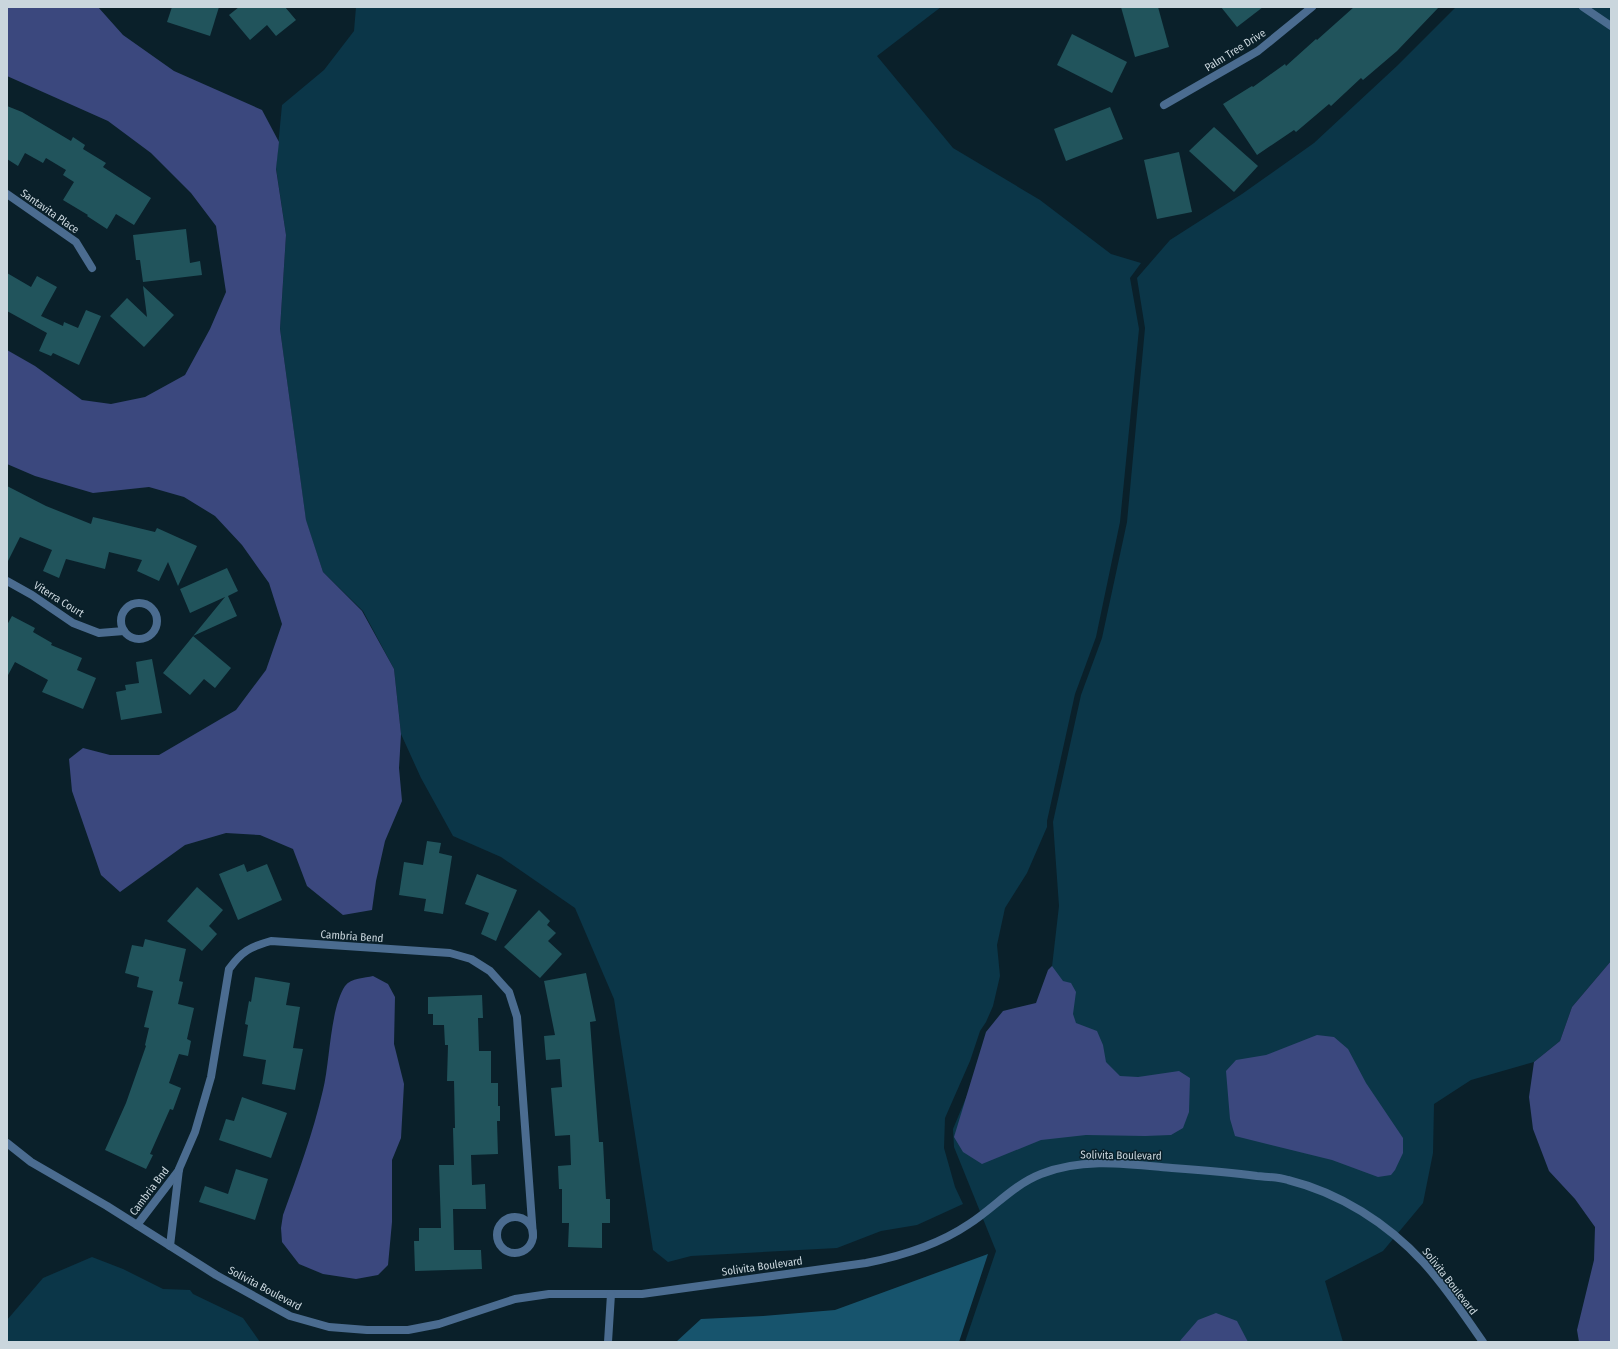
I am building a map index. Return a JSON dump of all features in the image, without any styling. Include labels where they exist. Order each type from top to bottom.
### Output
[{"type":"street","name":"Palm Tree Drive","points":[[1164,105],[1258,51],[1312,7]]},
{"type":"street","points":[[1583,7],[1611,26]]},
{"type":"street","name":"Santavita Place","points":[[7,194],[76,242],[92,268]]},
{"type":"street","name":"Viterra Court","points":[[7,581],[32,595],[73,623],[99,633],[124,631]]},
{"type":"street","points":[[137,603],[144,604],[154,611],[157,623],[156,629],[147,638],[135,639],[129,637],[124,631],[121,619],[126,609],[131,605],[137,603]]},
{"type":"street","name":"Cambria Bend","points":[[170,1246],[179,1169],[195,1132],[211,1077],[229,969],[250,947],[272,941],[450,953],[472,959],[490,971],[509,992],[517,1017],[533,1236]]},
{"type":"street","name":"Solivita Boulevard","points":[[7,1143],[31,1162],[137,1225],[216,1275],[290,1316],[329,1327],[368,1330],[408,1330],[439,1324],[515,1300],[549,1294],[642,1294],[893,1258],[918,1250],[967,1226],[989,1210],[1007,1193],[1040,1174],[1076,1165],[1138,1165],[1231,1172],[1286,1180],[1318,1190],[1343,1201],[1378,1222],[1414,1253],[1436,1278],[1483,1342]]},
{"type":"street","name":"Cambria Bnd","points":[[137,1225],[179,1169]]},
{"type":"street","points":[[518,1217],[529,1224],[533,1236],[528,1248],[524,1252],[517,1254],[501,1248],[496,1236],[500,1224],[505,1220],[518,1217]]},
{"type":"street","points":[[608,1342],[611,1294]]},
{"type":"shaded area","points":[[7,7],[98,7],[123,35],[174,71],[262,110],[279,142],[276,169],[286,235],[280,329],[306,520],[323,572],[362,611],[394,669],[401,734],[399,768],[402,801],[385,841],[376,881],[372,910],[343,915],[307,886],[293,849],[260,835],[226,833],[185,845],[120,892],[101,875],[72,791],[69,759],[83,748],[110,755],[159,755],[236,710],[266,670],[282,624],[269,583],[242,545],[215,516],[184,497],[149,487],[93,493],[35,476],[7,464],[7,350],[35,366],[82,400],[111,404],[145,397],[185,375],[210,329],[226,292],[216,226],[191,193],[151,153],[108,121],[7,76]]},
{"type":"shaded area","points":[[356,7],[941,7],[877,56],[953,148],[1040,200],[1111,254],[1141,263],[1130,278],[1139,329],[1120,522],[1096,637],[1075,694],[1047,821],[1047,827],[1027,873],[1005,908],[997,945],[1000,976],[993,1006],[980,1031],[970,1061],[945,1118],[944,1148],[955,1187],[963,1204],[917,1225],[881,1231],[837,1248],[691,1256],[668,1262],[653,1250],[614,999],[575,908],[501,857],[453,836],[421,778],[401,734],[394,669],[363,611],[323,572],[306,521],[280,329],[286,235],[276,168],[282,105],[324,70],[354,31]]},
{"type":"shaded area","points":[[1456,7],[1611,7],[1611,961],[1572,1007],[1560,1041],[1534,1062],[1471,1080],[1434,1104],[1433,1153],[1423,1203],[1383,1251],[1325,1281],[1343,1342],[965,1342],[996,1251],[954,1147],[953,1129],[988,1045],[1047,1010],[1059,906],[1053,822],[1081,695],[1102,638],[1127,522],[1145,328],[1137,278],[1170,240],[1242,194],[1314,143],[1398,65]]},
{"type":"shaded area","points":[[1611,961],[1611,1342],[1579,1342],[1577,1330],[1594,1260],[1595,1227],[1575,1199],[1549,1171],[1533,1129],[1529,1097],[1534,1062],[1560,1041],[1572,1007]]},
{"type":"shaded area","points":[[1052,966],[1063,981],[1071,983],[1076,992],[1073,1014],[1076,1023],[1097,1031],[1103,1045],[1106,1062],[1120,1076],[1138,1077],[1179,1071],[1190,1078],[1189,1112],[1183,1128],[1171,1135],[1086,1135],[1041,1140],[982,1164],[963,1152],[954,1137],[986,1032],[1003,1011],[1036,1003],[1048,970]]},
{"type":"shaded area","points":[[373,976],[388,984],[395,997],[394,1044],[404,1084],[401,1138],[392,1160],[392,1222],[388,1265],[378,1275],[356,1279],[323,1274],[299,1264],[282,1242],[281,1228],[283,1215],[315,1122],[325,1078],[333,1022],[340,996],[345,986],[351,981]]},
{"type":"shaded area","points":[[1317,1035],[1334,1037],[1348,1049],[1366,1083],[1403,1138],[1403,1153],[1391,1175],[1378,1177],[1332,1160],[1235,1136],[1230,1119],[1226,1071],[1236,1060],[1266,1055]]},
{"type":"shaded area","points":[[988,1254],[959,1342],[676,1342],[701,1319],[835,1310]]},
{"type":"shaded area","points":[[92,1257],[123,1269],[163,1289],[190,1290],[193,1294],[243,1318],[260,1342],[7,1342],[7,1320],[43,1278]]},
{"type":"shaded area","points":[[1216,1313],[1237,1321],[1248,1342],[1179,1342],[1198,1320]]},
{"type":"building","points":[[172,7],[219,7],[210,36],[167,22]]},
{"type":"building","points":[[239,7],[285,7],[296,20],[276,36],[267,25],[250,40],[229,15]]},
{"type":"building","points":[[1121,7],[1158,7],[1169,47],[1135,57]]},
{"type":"building","points":[[1221,7],[1263,7],[1237,27]]},
{"type":"building","points":[[1354,7],[1439,7],[1397,51],[1363,80],[1361,78],[1331,106],[1329,104],[1296,132],[1294,130],[1257,155],[1223,104],[1252,86],[1253,87],[1285,64],[1286,66]]},
{"type":"building","points":[[1072,34],[1127,62],[1112,93],[1057,65]]},
{"type":"building","points":[[7,106],[22,112],[71,141],[73,137],[85,145],[83,149],[106,163],[103,167],[151,198],[134,225],[116,214],[107,229],[87,216],[88,215],[63,200],[74,182],[63,175],[66,170],[46,158],[43,163],[25,153],[18,166],[7,159]]},
{"type":"building","points":[[1110,107],[1123,139],[1066,161],[1054,129]]},
{"type":"building","points":[[1214,127],[1258,166],[1234,192],[1189,151]]},
{"type":"building","points":[[1179,152],[1192,212],[1157,219],[1144,160]]},
{"type":"building","points":[[186,229],[190,263],[200,261],[202,275],[143,282],[140,260],[136,260],[133,235]]},
{"type":"building","points":[[7,273],[31,287],[37,276],[57,287],[41,316],[63,326],[64,322],[78,328],[86,310],[101,316],[79,365],[53,353],[51,356],[39,351],[47,333],[7,311]]},
{"type":"building","points":[[143,286],[174,315],[144,347],[110,316],[127,298],[147,317]]},
{"type":"building","points":[[7,486],[46,506],[91,524],[93,517],[155,532],[157,528],[197,546],[178,586],[168,562],[159,581],[137,571],[142,560],[109,552],[105,569],[66,559],[59,578],[43,571],[52,550],[20,537],[7,563]]},
{"type":"building","points":[[227,568],[238,591],[228,596],[237,616],[193,636],[225,597],[190,613],[180,589]]},
{"type":"building","points":[[12,616],[35,628],[33,632],[52,643],[51,645],[82,658],[77,670],[96,678],[83,709],[42,692],[48,680],[15,662],[7,677],[7,625]]},
{"type":"building","points":[[193,636],[231,668],[215,688],[204,679],[190,695],[163,673]]},
{"type":"building","points":[[152,659],[162,713],[121,720],[116,692],[126,690],[125,685],[139,683],[136,662]]},
{"type":"building","points":[[427,841],[441,843],[439,853],[452,856],[443,914],[424,911],[426,899],[399,895],[404,862],[423,865]]},
{"type":"building","points":[[244,864],[247,872],[267,864],[282,900],[238,920],[219,874]]},
{"type":"building","points":[[477,874],[517,890],[496,941],[481,934],[489,913],[465,904]]},
{"type":"building","points":[[197,887],[223,910],[209,926],[217,934],[202,951],[167,921]]},
{"type":"building","points":[[539,910],[550,921],[547,925],[556,933],[548,941],[562,954],[540,978],[504,947]]},
{"type":"building","points":[[145,939],[186,949],[179,981],[183,982],[178,1004],[194,1008],[187,1039],[191,1041],[188,1056],[179,1054],[169,1083],[181,1088],[173,1110],[170,1109],[150,1154],[153,1155],[146,1169],[105,1150],[126,1103],[146,1046],[149,1028],[144,1027],[153,991],[137,987],[139,977],[125,973],[132,945],[143,947]]},
{"type":"building","points":[[586,973],[596,1021],[590,1022],[599,1142],[603,1142],[606,1199],[610,1199],[610,1223],[602,1223],[602,1248],[568,1247],[569,1223],[562,1223],[562,1189],[559,1189],[558,1166],[571,1165],[570,1135],[555,1136],[551,1088],[562,1087],[560,1059],[546,1060],[544,1036],[555,1035],[544,981]]},
{"type":"building","points":[[255,977],[290,983],[286,1005],[300,1007],[293,1048],[303,1049],[295,1090],[262,1084],[266,1060],[243,1056],[248,1025],[245,1024],[249,1001],[251,1002]]},
{"type":"building","points":[[482,995],[483,1018],[478,1018],[479,1051],[491,1051],[491,1083],[498,1083],[498,1106],[500,1106],[500,1121],[497,1121],[498,1154],[471,1155],[472,1185],[485,1184],[486,1209],[453,1209],[454,1250],[481,1250],[482,1269],[415,1271],[414,1241],[419,1241],[419,1228],[441,1228],[439,1165],[454,1165],[454,1081],[447,1081],[448,1045],[445,1045],[444,1025],[433,1025],[433,1014],[428,1014],[428,997]]},
{"type":"building","points":[[242,1097],[287,1113],[271,1158],[219,1140],[226,1119],[234,1121]]},
{"type":"building","points":[[236,1169],[268,1179],[255,1220],[199,1202],[205,1186],[228,1194]]}]
